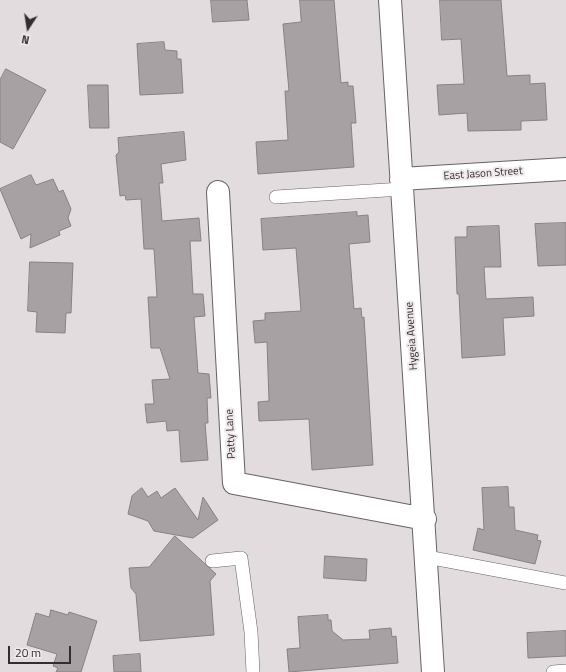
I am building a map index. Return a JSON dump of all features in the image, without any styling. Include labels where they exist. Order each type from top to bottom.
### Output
[{"type":"street","name":"Hygeia Avenue","points":[[390,0],[401,184],[425,519],[433,672]]},
{"type":"street","name":"East Jason Street","points":[[401,184],[566,169]]},
{"type":"street","name":"Patty Lane","points":[[218,192],[234,483],[425,519]]},
{"type":"lane","points":[[276,197],[401,184]]},
{"type":"lane","points":[[427,556],[566,583]]},
{"type":"lane","points":[[212,561],[241,558],[251,632],[253,672]]},
{"type":"lane","points":[[553,672],[566,671]]},
{"type":"building","points":[[211,0],[247,0],[249,20],[213,22]]},
{"type":"building","points":[[300,0],[334,0],[341,83],[348,82],[348,86],[353,86],[356,123],[351,123],[354,167],[258,174],[256,142],[288,140],[285,91],[289,91],[283,24],[301,22]]},
{"type":"building","points":[[440,0],[501,0],[507,76],[530,75],[530,84],[545,83],[547,120],[521,121],[521,130],[468,131],[467,113],[439,115],[437,85],[464,84],[461,39],[442,40]]},
{"type":"building","points":[[164,42],[165,50],[177,51],[177,59],[181,59],[183,93],[140,95],[137,44]]},
{"type":"building","points":[[6,69],[46,90],[13,149],[0,142],[0,80]]},
{"type":"building","points":[[88,85],[108,85],[109,128],[90,128]]},
{"type":"building","points":[[184,132],[186,160],[161,164],[163,183],[159,183],[162,221],[199,218],[201,241],[190,241],[193,294],[203,294],[205,316],[194,317],[198,373],[209,374],[211,398],[207,398],[208,423],[205,423],[208,460],[181,462],[179,430],[167,431],[166,421],[147,423],[145,404],[154,404],[152,380],[170,379],[160,348],[151,348],[148,297],[157,297],[154,249],[144,249],[141,199],[126,200],[125,195],[120,196],[116,155],[119,152],[118,138]]},
{"type":"building","points":[[31,175],[36,185],[53,179],[59,192],[63,190],[71,209],[68,218],[71,226],[59,231],[60,235],[30,248],[31,234],[21,239],[0,189]]},
{"type":"building","points":[[357,212],[357,216],[368,215],[370,242],[349,244],[354,309],[361,308],[362,318],[364,317],[373,465],[312,470],[309,419],[259,421],[258,402],[269,401],[267,342],[255,343],[253,321],[265,320],[265,313],[301,311],[296,248],[263,250],[261,219]]},
{"type":"building","points":[[566,223],[566,265],[538,266],[535,224]]},
{"type":"building","points":[[499,226],[501,267],[484,267],[486,299],[533,297],[534,316],[503,318],[505,355],[462,358],[459,294],[457,294],[455,237],[467,237],[467,227]]},
{"type":"building","points":[[30,262],[73,263],[71,313],[66,313],[65,333],[36,332],[37,312],[28,311]]},
{"type":"building","points":[[508,487],[509,507],[514,507],[515,530],[538,535],[537,540],[541,541],[535,564],[473,550],[478,528],[484,530],[482,488]]},
{"type":"building","points":[[142,488],[148,497],[157,491],[161,498],[175,488],[198,520],[203,497],[218,520],[193,538],[154,531],[148,521],[128,514],[132,496]]},
{"type":"building","points":[[175,536],[216,574],[210,581],[214,635],[140,641],[136,594],[131,588],[129,568],[149,567]]},
{"type":"building","points":[[325,556],[367,559],[366,581],[324,578]]},
{"type":"building","points":[[51,610],[68,615],[69,612],[97,621],[81,672],[56,672],[58,668],[53,666],[57,654],[27,645],[36,613],[49,617]]},
{"type":"building","points":[[328,615],[328,620],[331,620],[332,631],[343,640],[370,639],[369,630],[391,628],[392,637],[396,636],[398,663],[289,672],[287,649],[300,648],[298,617]]},
{"type":"building","points":[[566,631],[566,656],[528,658],[527,633]]},
{"type":"building","points":[[140,654],[141,672],[114,672],[113,656]]}]
